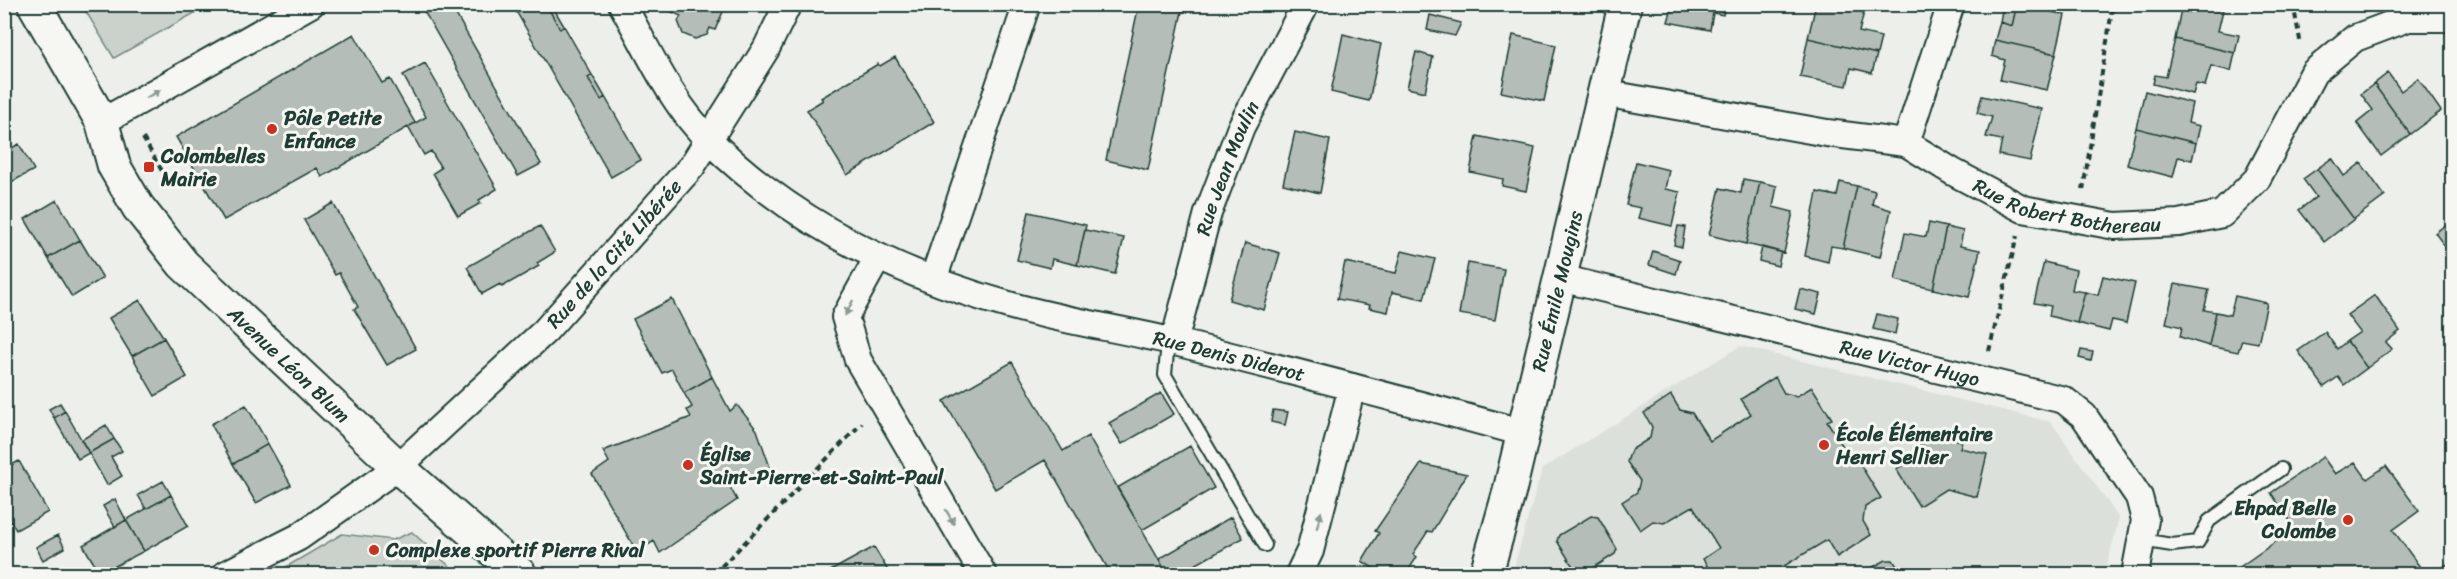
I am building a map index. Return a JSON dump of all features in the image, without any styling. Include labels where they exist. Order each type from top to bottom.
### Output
[{"type":"street","name":"Avenue Léon Blum","points":[[34,4],[102,123],[114,166],[138,207],[183,264],[398,467],[520,574]]},
{"type":"street","points":[[102,123],[311,4]]},
{"type":"street","name":"Rue Denis Diderot","points":[[622,4],[676,99],[710,141],[749,177],[818,225],[878,257],[933,280],[1012,306],[1171,342],[1524,433]]},
{"type":"street","name":"Rue de la Cité Libérée","points":[[226,574],[299,537],[398,467],[545,331],[667,194],[710,141],[766,49],[788,4]]},
{"type":"street","points":[[933,280],[1027,4]]},
{"type":"street","name":"Rue Jean Moulin","points":[[1171,342],[1208,213],[1241,127],[1306,4]]},
{"type":"street","name":"Rue Émile Mougins","points":[[1486,574],[1524,433],[1625,4]]},
{"type":"street","points":[[1906,143],[1951,4]]},
{"type":"street","name":"Rue Robert Bothereau","points":[[1603,93],[1827,133],[1906,143],[1953,172],[2023,209],[2115,226],[2179,223],[2222,214],[2258,178],[2314,72],[2355,38],[2408,18],[2452,18]]},
{"type":"street","points":[[878,257],[844,317],[858,360],[983,574]]},
{"type":"street","name":"Rue Victor Hugo","points":[[1560,278],[2064,400],[2084,416],[2139,497],[2145,520],[2135,574]]},
{"type":"street","points":[[1299,574],[1310,551],[1352,387]]},
{"type":"lane","points":[[1171,342],[1165,375],[1265,545]]},
{"type":"lane","points":[[2141,540],[2172,545],[2198,542],[2209,521],[2281,470]]},
{"type":"path","points":[[2076,220],[2087,177],[2113,4]]},
{"type":"path","points":[[2293,4],[2304,62],[2314,72]]},
{"type":"path","points":[[143,138],[170,183]]},
{"type":"path","points":[[1989,355],[2023,209]]},
{"type":"path","points":[[714,574],[883,402]]},
{"type":"shaded area","points":[[82,5],[209,5],[114,58]]},
{"type":"shaded area","name":"École Élémentaire Henri Sellier","points":[[1740,346],[2051,422],[2119,518],[2105,574],[1512,574],[1542,469]]},
{"type":"shaded area","name":"Complexe sportif Pierre Rival","points":[[412,532],[458,574],[274,574],[342,534],[393,540]]},
{"type":"building","points":[[420,4],[450,4],[541,164],[518,176]]},
{"type":"building","points":[[512,4],[551,4],[547,6],[560,29],[564,26],[592,75],[588,78],[601,100],[605,97],[641,160],[611,177]]},
{"type":"building","points":[[551,4],[564,26],[560,29],[547,6]]},
{"type":"building","points":[[673,4],[726,5],[715,30],[710,28],[707,35],[695,39],[683,34],[678,21],[681,16],[670,11]]},
{"type":"building","points":[[1139,4],[1188,4],[1183,7],[1148,170],[1106,160]]},
{"type":"building","points":[[1475,4],[1505,4],[1503,11]]},
{"type":"building","points":[[1673,4],[1726,4],[1723,15],[1713,13],[1710,30],[1668,22]]},
{"type":"building","points":[[1816,4],[1835,4],[1864,12],[1859,32],[1881,37],[1877,54],[1808,38]]},
{"type":"building","points":[[2003,4],[2017,4],[2012,26],[2000,22]]},
{"type":"building","points":[[2017,4],[2065,15],[2056,54],[1995,40],[2000,22],[2012,26]]},
{"type":"building","points":[[2019,4],[2041,4],[2040,10]]},
{"type":"building","points":[[2182,4],[2200,4],[2223,10],[2218,31],[2239,35],[2235,53],[2175,39]]},
{"type":"building","points":[[1430,15],[1461,23],[1455,36],[1427,30]]},
{"type":"building","points":[[354,34],[382,83],[390,79],[415,123],[322,177],[317,168],[224,220],[176,137]]},
{"type":"building","points":[[1343,34],[1381,44],[1369,101],[1331,92]]},
{"type":"building","points":[[1513,35],[1556,45],[1544,101],[1501,92]]},
{"type":"building","points":[[1808,38],[1877,54],[1872,73],[1851,68],[1847,86],[1800,77]]},
{"type":"building","points":[[2175,39],[2235,53],[2231,71],[2211,66],[2205,86],[2196,84],[2193,94],[2153,84],[2155,75],[2166,77]]},
{"type":"building","points":[[1995,40],[2056,54],[2047,90],[2000,80],[2005,60],[1992,56]]},
{"type":"building","points":[[1416,52],[1433,57],[1425,92],[1407,88]]},
{"type":"building","points":[[895,57],[934,122],[847,175],[807,110],[823,100],[821,98],[878,64],[880,66]]},
{"type":"building","points":[[425,63],[497,189],[479,200],[481,203],[458,216],[433,173],[441,168],[431,151],[424,155],[408,127],[426,117],[403,75]]},
{"type":"building","points":[[2388,73],[2401,91],[2418,78],[2441,111],[2410,134],[2374,84]]},
{"type":"building","points":[[592,75],[605,97],[601,100],[588,78]]},
{"type":"building","points":[[2374,84],[2410,134],[2381,156],[2357,123],[2373,110],[2361,94]]},
{"type":"building","points":[[2145,91],[2192,103],[2188,123],[2200,126],[2196,143],[2136,128]]},
{"type":"building","points":[[1982,96],[2042,109],[2030,161],[1999,155],[2002,140],[1986,137],[1992,117],[1977,113]]},
{"type":"building","points":[[2136,128],[2196,143],[2192,160],[2178,157],[2173,177],[2127,165]]},
{"type":"building","points":[[1295,132],[1330,140],[1320,193],[1283,184]]},
{"type":"building","points":[[1477,136],[1535,148],[1526,191],[1502,186],[1503,179],[1470,172]]},
{"type":"building","points":[[19,144],[34,170],[4,186],[4,152]]},
{"type":"building","points":[[2332,158],[2344,176],[2361,163],[2385,196],[2354,219],[2317,169]]},
{"type":"building","points":[[1636,162],[1669,170],[1665,189],[1680,192],[1672,226],[1638,218],[1641,208],[1626,205]]},
{"type":"building","points":[[2317,169],[2354,219],[2324,242],[2299,210],[2316,197],[2303,179]]},
{"type":"building","points":[[1743,179],[1760,182],[1746,244],[1709,235],[1720,188],[1741,193]]},
{"type":"building","points":[[1760,182],[1777,186],[1773,207],[1793,212],[1784,253],[1746,244]]},
{"type":"building","points":[[1840,182],[1857,186],[1843,248],[1831,246],[1828,262],[1805,256],[1817,192],[1837,196]]},
{"type":"building","points":[[1857,186],[1875,191],[1872,204],[1891,210],[1880,257],[1843,248]]},
{"type":"building","points":[[57,200],[80,240],[48,258],[25,219]]},
{"type":"building","points":[[333,203],[416,349],[387,365],[354,309],[358,307],[339,273],[335,275],[304,220]]},
{"type":"building","points":[[1029,212],[1086,225],[1077,265],[1052,259],[1050,268],[1017,260]]},
{"type":"building","points":[[2452,220],[2452,256],[2435,233]]},
{"type":"building","points":[[1929,223],[1946,227],[1933,289],[1895,280],[1905,233],[1926,237]]},
{"type":"building","points":[[540,226],[555,252],[537,263],[539,266],[502,287],[500,284],[482,294],[467,267]]},
{"type":"building","points":[[1678,226],[1685,227],[1682,247],[1674,245]]},
{"type":"building","points":[[1946,227],[1963,231],[1960,246],[1980,250],[1969,297],[1933,289]]},
{"type":"building","points":[[1085,230],[1124,238],[1115,274],[1077,265]]},
{"type":"building","points":[[80,240],[103,278],[72,297],[48,258]]},
{"type":"building","points":[[1245,243],[1280,253],[1264,310],[1229,300]]},
{"type":"building","points":[[1762,247],[1781,252],[1778,266],[1759,261]]},
{"type":"building","points":[[1402,251],[1435,259],[1424,299],[1392,292],[1388,312],[1369,308],[1370,305],[1337,299],[1345,262],[1396,273]]},
{"type":"building","points":[[1653,251],[1680,260],[1676,274],[1649,265]]},
{"type":"building","points":[[2044,262],[2076,270],[2072,290],[2085,292],[2077,323],[2049,316],[2051,306],[2034,303]]},
{"type":"building","points":[[1468,263],[1504,269],[1495,320],[1459,314]]},
{"type":"building","points":[[2103,276],[2135,283],[2126,323],[2112,320],[2109,331],[2077,323],[2085,292],[2098,295]]},
{"type":"building","points":[[2175,284],[2209,290],[2204,310],[2216,312],[2209,346],[2180,337],[2182,327],[2166,323]]},
{"type":"building","points":[[1800,289],[1821,294],[1816,314],[1795,309]]},
{"type":"building","points":[[2375,295],[2400,331],[2386,342],[2392,349],[2367,368],[2347,341],[2360,332],[2347,315]]},
{"type":"building","points":[[2235,296],[2267,303],[2258,343],[2242,340],[2238,352],[2209,346],[2216,312],[2230,315]]},
{"type":"building","points":[[672,299],[712,377],[684,393],[672,369],[662,373],[633,319]]},
{"type":"building","points":[[140,300],[164,338],[132,356],[109,318]]},
{"type":"building","points":[[1877,314],[1898,319],[1895,334],[1873,329]]},
{"type":"building","points":[[2325,332],[2337,349],[2347,341],[2367,368],[2344,385],[2338,377],[2324,387],[2298,351]]},
{"type":"building","points":[[164,338],[187,377],[155,396],[132,356]]},
{"type":"building","points":[[2081,350],[2093,352],[2091,361],[2079,358]]},
{"type":"building","points":[[1012,362],[1063,451],[1088,436],[1167,574],[1111,574],[1045,460],[995,489],[944,401]]},
{"type":"building","name":"Église Saint-Pierre-et-Saint-Paul","points":[[712,377],[730,411],[737,405],[757,430],[770,467],[730,487],[737,500],[660,553],[654,541],[637,552],[592,474],[609,462],[603,451],[691,417],[687,410],[692,407],[684,393]]},
{"type":"building","points":[[1775,377],[1784,393],[1797,396],[1812,387],[1832,419],[1827,421],[1854,464],[1858,461],[1881,498],[1865,507],[1863,521],[1871,535],[1837,557],[1827,540],[1784,566],[1789,574],[1712,574],[1703,559],[1719,548],[1693,506],[1664,523],[1653,521],[1640,530],[1622,502],[1637,492],[1640,481],[1627,462],[1631,450],[1650,438],[1652,427],[1644,413],[1671,395],[1680,410],[1692,413],[1710,441],[1751,414],[1741,399]]},
{"type":"building","points":[[1161,393],[1174,414],[1122,444],[1109,423]]},
{"type":"building","points":[[60,403],[65,411],[54,418],[49,409]]},
{"type":"building","points":[[246,405],[268,444],[233,464],[211,424]]},
{"type":"building","points":[[1273,410],[1288,412],[1285,425],[1271,422]]},
{"type":"building","points":[[65,411],[89,453],[78,459],[54,418]]},
{"type":"building","points":[[106,425],[114,439],[89,453],[81,440]]},
{"type":"building","points":[[1937,435],[1962,441],[1960,448],[1987,454],[1977,497],[1946,489],[1919,506],[1896,469],[1920,455],[1915,448]]},
{"type":"building","points":[[114,439],[122,451],[111,457],[122,476],[107,485],[89,453]]},
{"type":"building","points":[[268,444],[291,485],[256,503],[233,464]]},
{"type":"building","points":[[1190,446],[1214,488],[1142,530],[1117,488]]},
{"type":"building","name":"Ehpad Belle Colombe","points":[[2323,457],[2335,474],[2355,462],[2367,479],[2386,466],[2419,511],[2393,530],[2425,574],[2237,574],[2234,571],[2295,528],[2271,493]]},
{"type":"building","points":[[19,461],[48,512],[16,530],[4,509],[4,469]]},
{"type":"building","points":[[1421,464],[1467,474],[1432,532],[1428,531],[1413,554],[1417,557],[1406,574],[1382,574],[1362,561],[1379,533],[1375,531]]},
{"type":"building","points":[[163,481],[171,495],[146,509],[138,495]]},
{"type":"building","points":[[171,495],[188,526],[144,551],[126,520]]},
{"type":"building","points":[[115,499],[126,520],[115,527],[103,506]]},
{"type":"building","points":[[1591,516],[1598,517],[1617,549],[1615,554],[1584,574],[1577,573],[1557,541],[1559,535]]},
{"type":"building","points":[[1231,517],[1243,538],[1179,574],[1167,574],[1159,559]]},
{"type":"building","points":[[126,520],[144,551],[100,574],[83,545]]},
{"type":"building","points":[[58,535],[65,548],[43,560],[36,547]]},
{"type":"building","points":[[874,547],[890,574],[825,574]]},
{"type":"building","points":[[1886,560],[1893,560],[1902,574],[1860,574]]},
{"type":"building","points":[[2452,561],[2452,574],[2433,574]]},
{"type":"building","points":[[621,569],[624,574],[611,574]]},
{"type":"place","name":"Pôle Petite Enfance","points":[[272,129]]},
{"type":"place","name":"Colombelles Mairie","points":[[149,167]]},
{"type":"place","name":"École Élémentaire Henri Sellier","points":[[1824,445]]},
{"type":"place","name":"Église Saint-Pierre-et-Saint-Paul","points":[[688,465]]},
{"type":"place","name":"Ehpad Belle Colombe","points":[[2348,520]]},
{"type":"place","name":"Complexe sportif Pierre Rival","points":[[374,550]]}]
